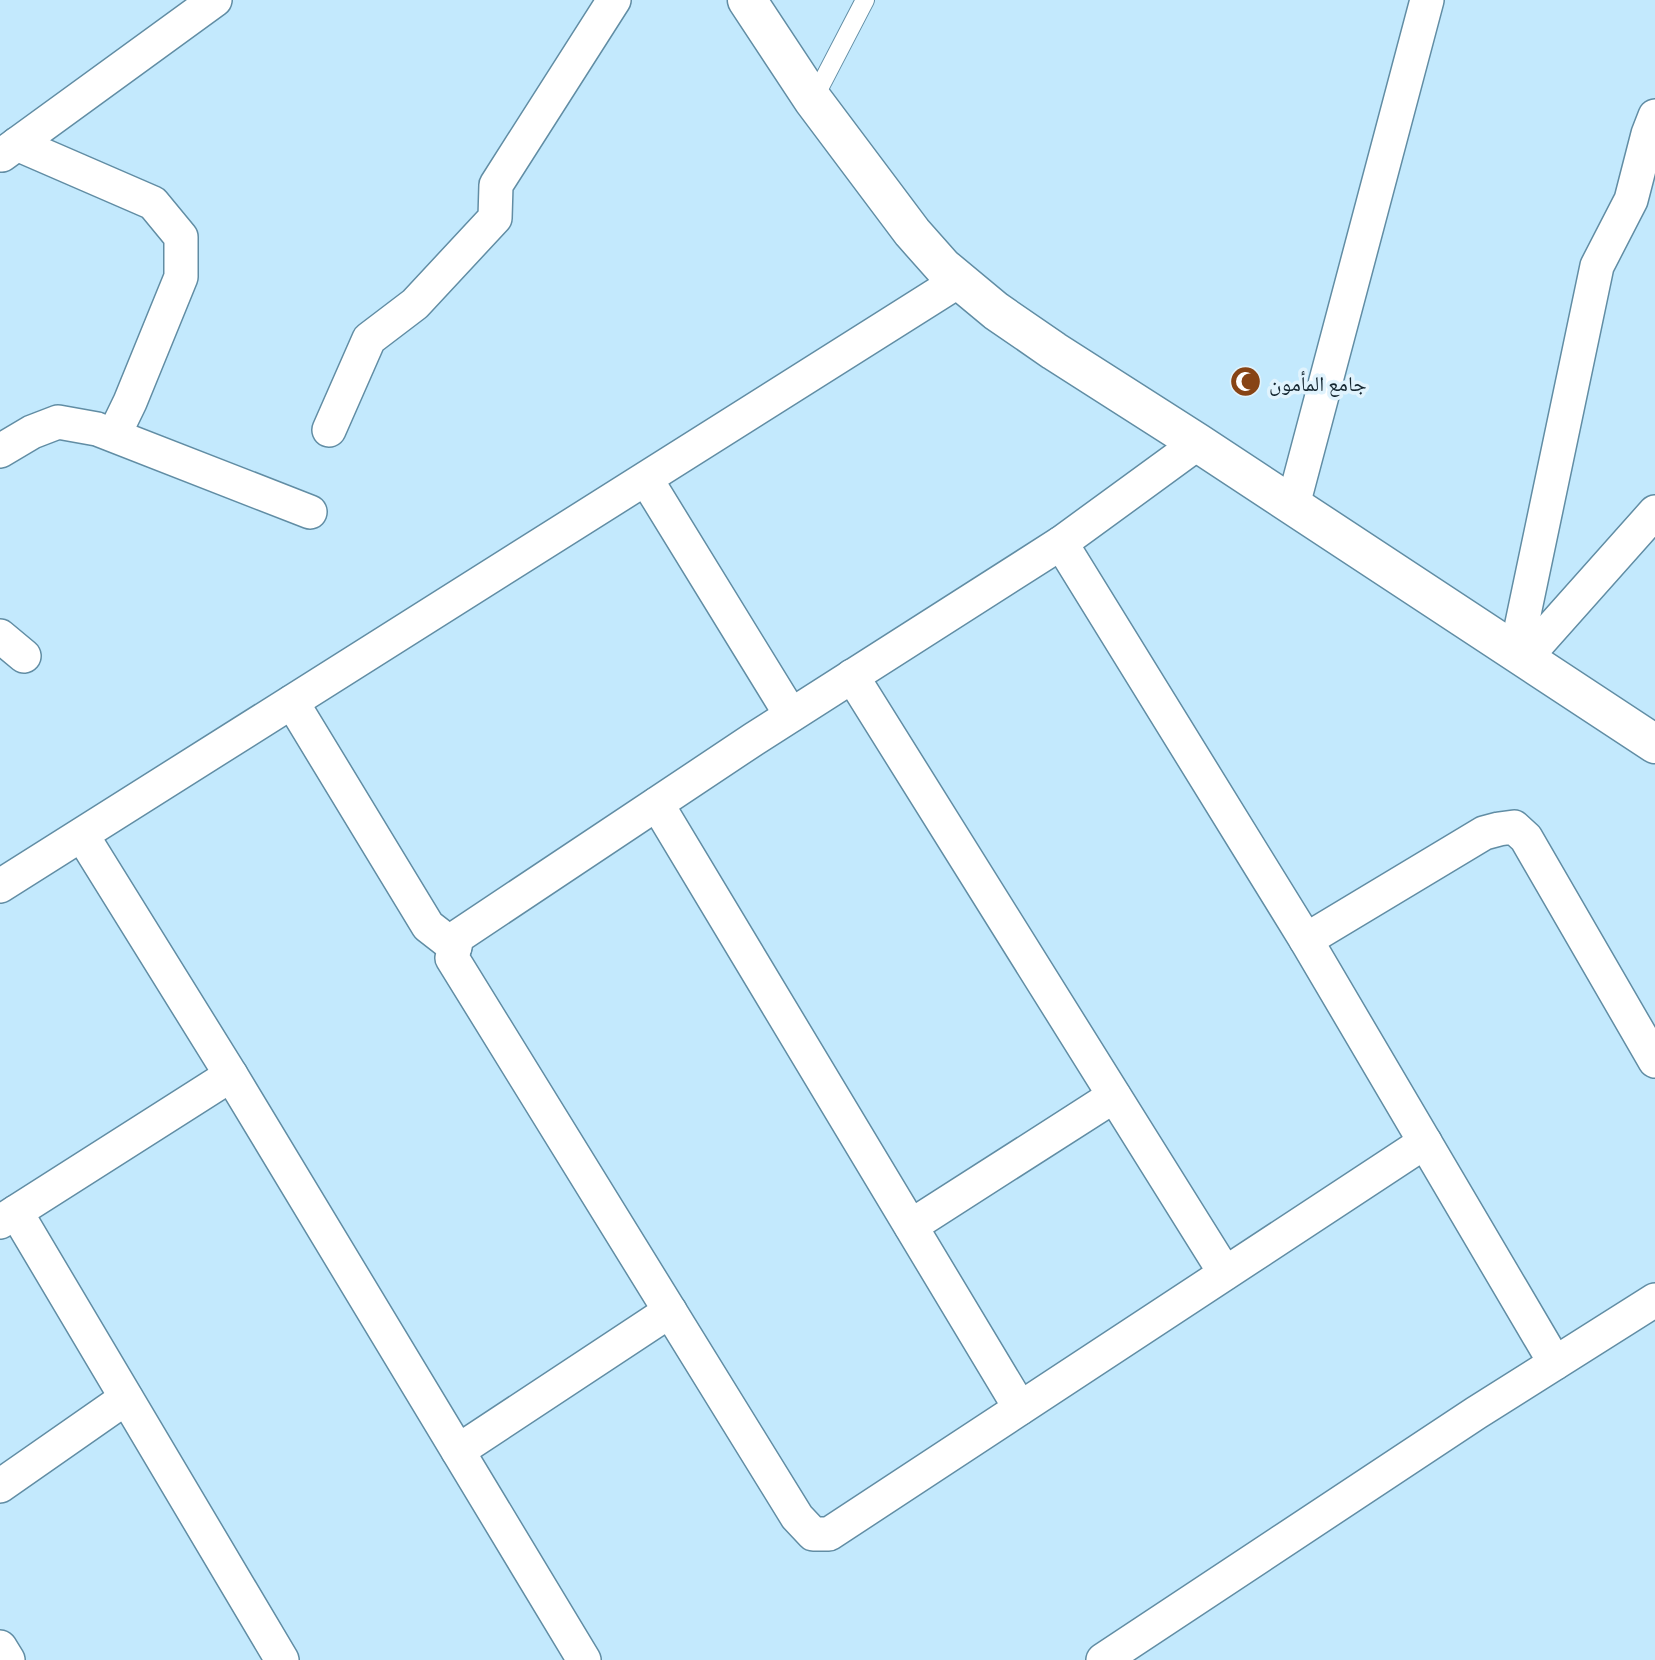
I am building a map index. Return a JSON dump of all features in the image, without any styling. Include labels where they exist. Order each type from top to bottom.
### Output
[{"type":"street","points":[[9,150],[215,0]]},
{"type":"street","points":[[329,430],[369,339],[415,304],[495,218],[496,185],[614,0]]},
{"type":"street","points":[[747,0],[813,100],[912,232],[943,267],[996,311],[1655,744]]},
{"type":"street","points":[[1293,505],[1427,0]]},
{"type":"street","points":[[1520,655],[1597,266],[1631,200],[1655,116]]},
{"type":"street","points":[[9,150],[153,204],[181,237],[181,276],[114,435]]},
{"type":"street","points":[[0,886],[960,280]]},
{"type":"street","points":[[0,451],[3,447],[58,422],[97,429],[310,512]]},
{"type":"street","points":[[1198,443],[1060,543],[791,715],[457,937],[452,958],[797,1517],[813,1534],[829,1534],[1425,1142]]},
{"type":"street","points":[[646,478],[791,715]]},
{"type":"street","points":[[1520,655],[1655,512]]},
{"type":"street","points":[[1060,543],[1306,940],[1555,1363]]},
{"type":"street","points":[[852,676],[1225,1273]]},
{"type":"street","points":[[292,702],[428,926],[455,947]]},
{"type":"street","points":[[657,804],[1020,1408]]},
{"type":"street","points":[[1306,940],[1485,833],[1514,827],[1526,838],[1655,1061]]},
{"type":"street","points":[[82,835],[231,1075],[584,1660]]},
{"type":"street","points":[[231,1075],[8,1217],[126,1398],[282,1660]]},
{"type":"street","points":[[911,1226],[1114,1096]]},
{"type":"street","points":[[1103,1660],[1476,1412],[1655,1300]]},
{"type":"street","points":[[458,1451],[670,1311]]},
{"type":"street","points":[[0,1486],[126,1398]]},
{"type":"street","points":[[0,1647],[8,1660]]},
{"type":"lane","points":[[813,100],[865,0]]},
{"type":"place","name":"جامع المأمون","points":[[1246,382]]}]
